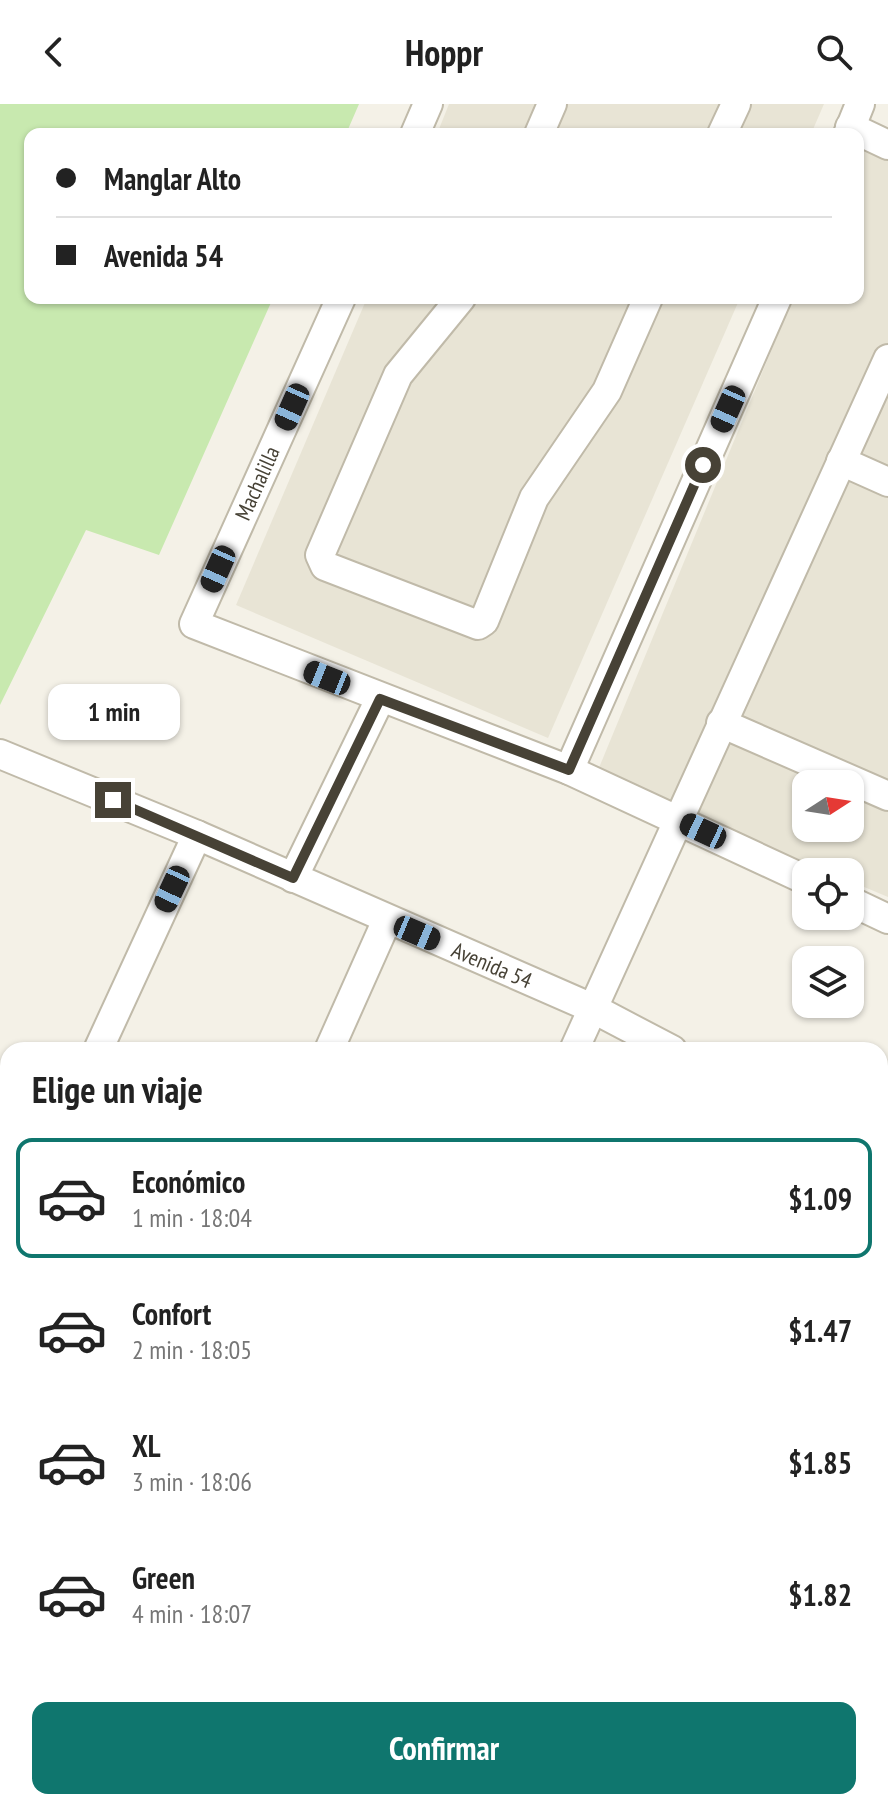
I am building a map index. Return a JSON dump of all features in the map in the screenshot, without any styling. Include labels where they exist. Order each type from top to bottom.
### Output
[{"type":"street","points":[[418,128],[428,104]]},
{"type":"street","points":[[542,128],[552,104]]},
{"type":"street","points":[[725,128],[736,104]]},
{"type":"street","points":[[864,129],[888,145]]},
{"type":"street","name":"Machalilla","points":[[338,304],[194,624],[380,699]]},
{"type":"street","points":[[456,304],[398,375],[320,555],[325,566],[478,625],[484,621],[534,498],[607,391],[645,304]]},
{"type":"street","points":[[569,770],[774,304]]},
{"type":"street","points":[[577,1042],[888,359]]},
{"type":"street","points":[[841,461],[888,482]]},
{"type":"street","points":[[293,878],[380,699],[569,770],[792,873]]},
{"type":"street","points":[[721,723],[888,796]]},
{"type":"street","name":"Avenida 54","points":[[0,754],[197,835],[592,1008],[657,1042]]},
{"type":"street","points":[[102,1042],[197,835]]},
{"type":"street","points":[[864,908],[888,919]]},
{"type":"street","points":[[333,1042],[387,920]]},
{"type":"shaded area","points":[[449,104],[824,104],[814,128],[439,128]]},
{"type":"shaded area","points":[[864,145],[888,155],[888,897],[864,887],[864,858],[795,858],[596,775],[791,304],[864,304]]},
{"type":"shaded area","points":[[364,304],[737,304],[548,738],[236,605]]},
{"type":"green space","points":[[0,104],[359,104],[349,128],[24,128],[24,304],[270,304],[159,555],[86,530],[0,705]]},
{"type":"route","points":[[113,800],[293,878],[380,699],[569,770],[703,465]]}]
